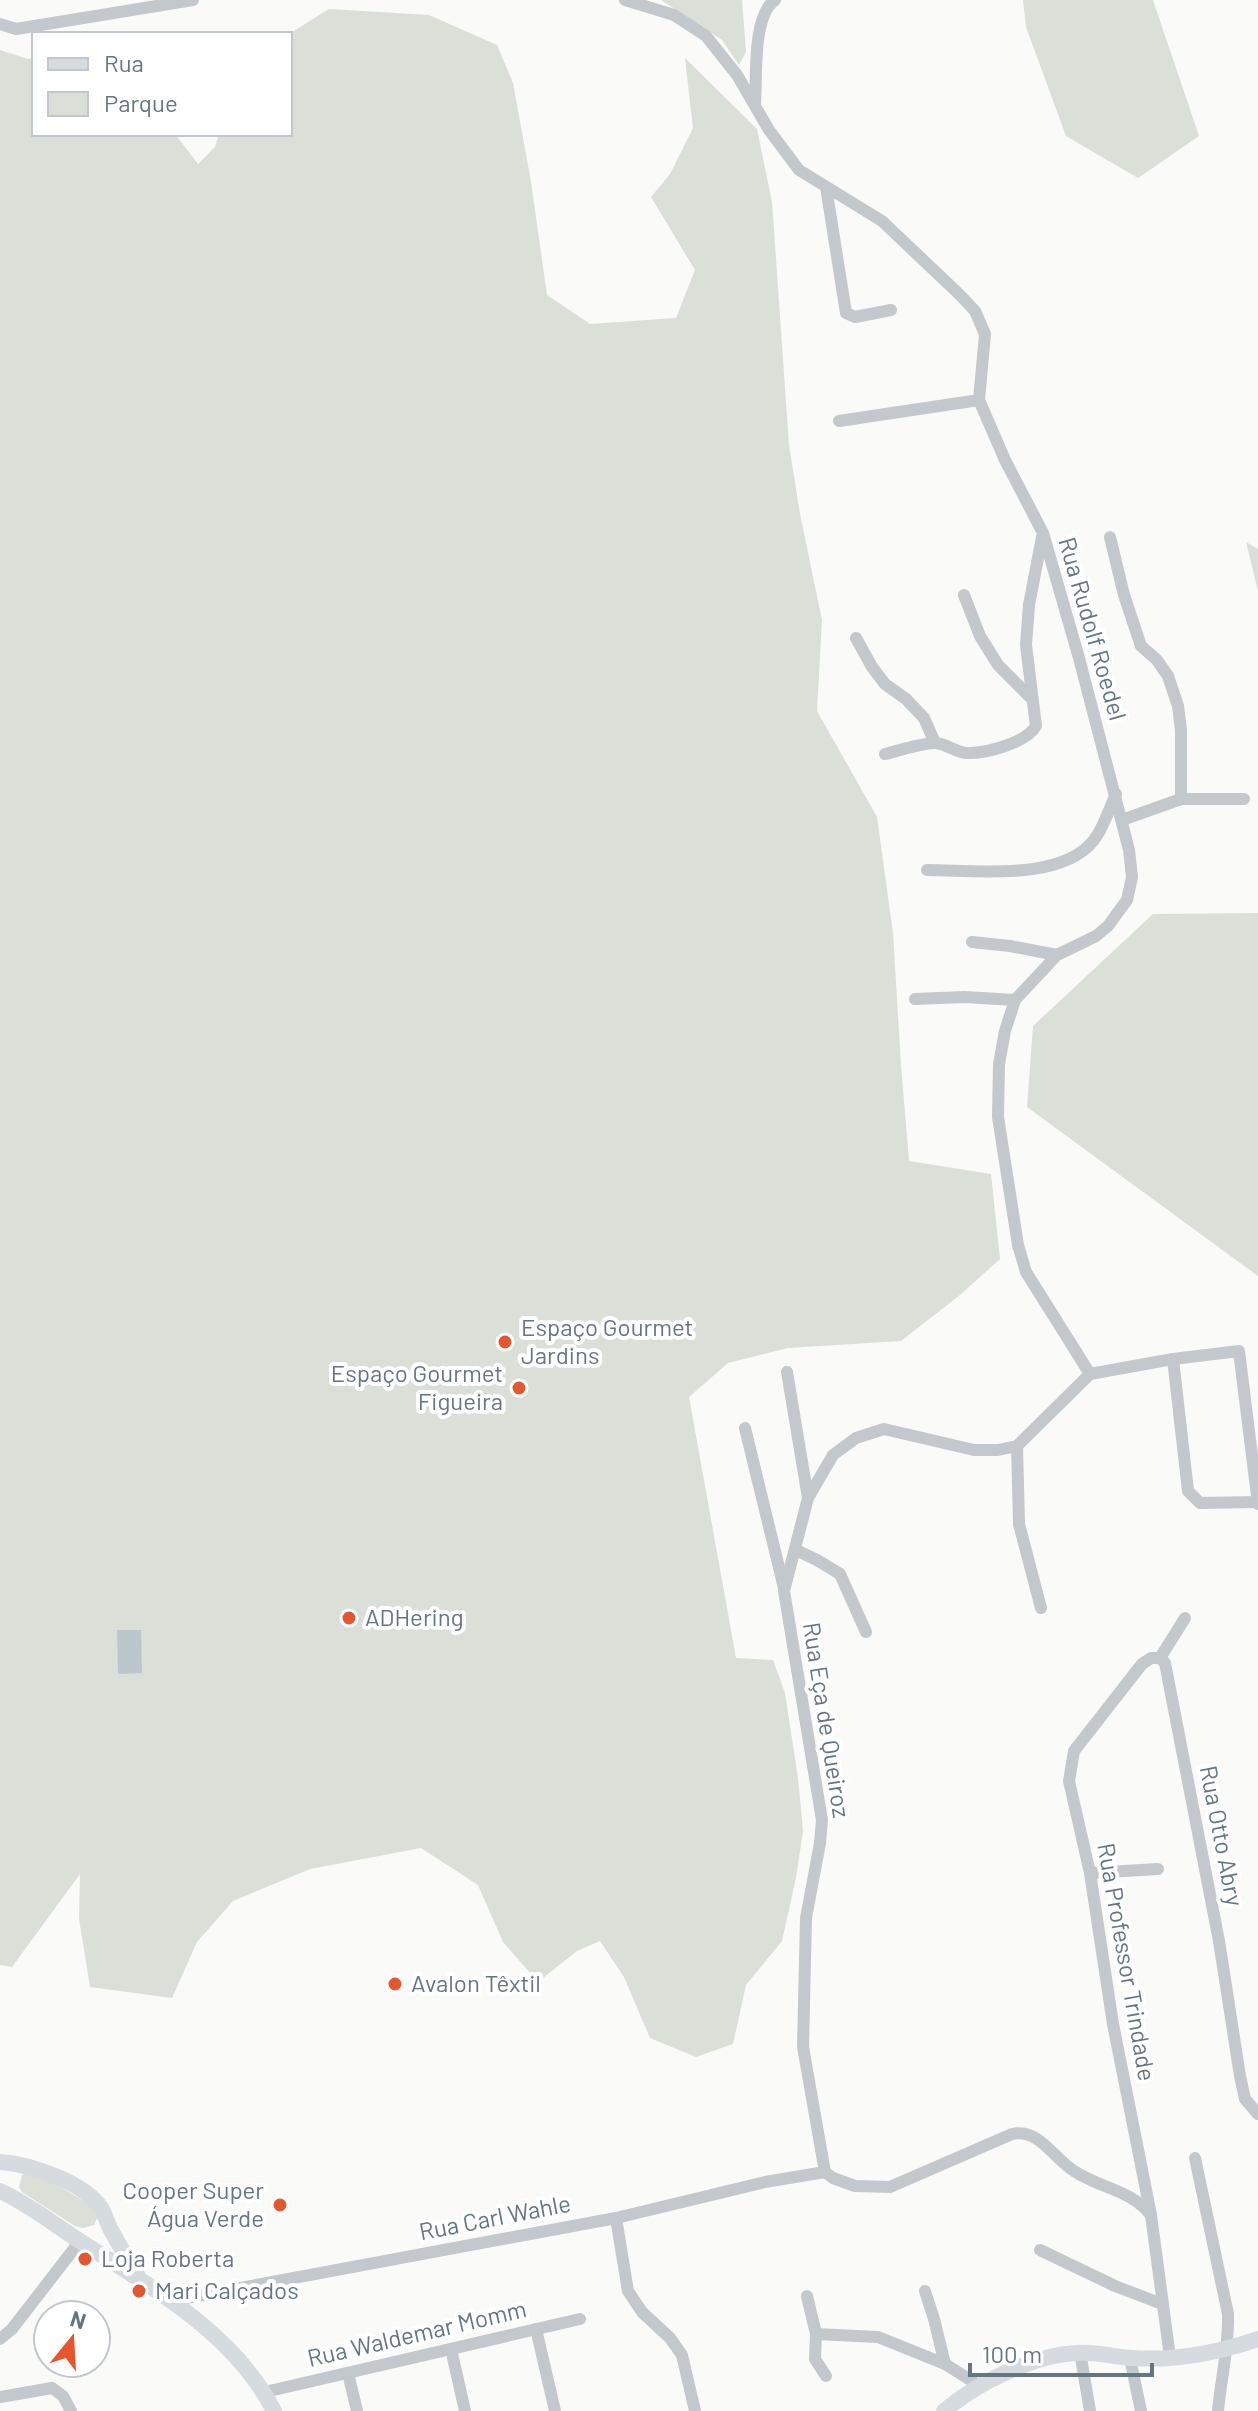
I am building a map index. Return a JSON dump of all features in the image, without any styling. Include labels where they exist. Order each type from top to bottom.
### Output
[{"type":"main road","points":[[0,2162],[42,2170],[99,2204],[140,2279]]},
{"type":"main road","points":[[27,2165],[13,2174],[11,2187],[6,2194],[140,2279],[222,2342],[265,2392],[274,2411]]},
{"type":"main road","points":[[80,2241],[99,2233],[107,2223]]},
{"type":"main road","points":[[944,2411],[980,2386],[1023,2366],[1055,2356],[1080,2352],[1130,2358],[1202,2355],[1258,2339]]},
{"type":"street","points":[[0,24],[16,29],[193,0]]},
{"type":"street","name":"Rua Rudolf Roedel","points":[[625,0],[674,15],[706,36],[737,75],[769,130],[799,170],[882,221],[975,311],[985,334],[979,400],[994,438],[1043,533],[1116,794],[1132,877],[1127,900],[1108,926],[1096,936],[1057,955],[1015,1000],[999,1064],[998,1117],[1018,1245],[1026,1272],[1090,1374]]},
{"type":"street","points":[[755,104],[759,26],[769,4],[775,0]]},
{"type":"street","points":[[826,187],[846,313],[855,317],[891,310]]},
{"type":"street","points":[[839,421],[979,400]]},
{"type":"street","points":[[885,754],[935,743],[964,753],[982,752],[1032,732],[1036,726],[1026,645],[1029,605],[1043,533]]},
{"type":"street","points":[[1110,537],[1124,595],[1141,646],[1157,660],[1168,676],[1178,706],[1181,799]]},
{"type":"street","points":[[964,595],[980,636],[998,665],[1032,699]]},
{"type":"street","points":[[856,638],[885,684],[906,699],[924,718],[935,743]]},
{"type":"street","points":[[927,870],[1028,870],[1065,861],[1080,854],[1095,839],[1116,794]]},
{"type":"street","points":[[1122,820],[1181,799],[1244,799]]},
{"type":"street","points":[[972,942],[1057,955]]},
{"type":"street","points":[[915,999],[964,997],[1015,1000]]},
{"type":"street","points":[[1041,1608],[1019,1524],[1017,1446],[1090,1374],[1173,1359],[1239,1351],[1258,1503],[1200,1503],[1188,1491],[1173,1359]]},
{"type":"street","points":[[787,1372],[808,1498]]},
{"type":"street","points":[[745,1428],[784,1591]]},
{"type":"street","name":"Rua Eça de Queiroz","points":[[825,2172],[803,2047],[806,1918],[822,1820],[784,1591],[808,1498],[833,1455],[856,1438],[884,1429],[974,1450],[1017,1446]]},
{"type":"street","points":[[796,1550],[840,1574],[866,1632]]},
{"type":"street","name":"Rua Professor Trindade","points":[[1170,2357],[1151,2215],[1113,2024],[1090,1873],[1069,1781],[1074,1751],[1142,1664],[1151,1658],[1160,1658],[1185,1618]]},
{"type":"street","name":"Rua Otto Abry","points":[[1160,1658],[1165,1663],[1219,1941],[1240,2076],[1245,2099],[1258,2114]]},
{"type":"street","points":[[1090,1873],[1158,1869]]},
{"type":"street","points":[[825,2172],[855,2186],[890,2187],[1012,2134],[1029,2133],[1073,2171],[1105,2188],[1125,2194],[1140,2203],[1151,2215]]},
{"type":"street","points":[[1195,2158],[1228,2314],[1227,2349],[1218,2411]]},
{"type":"street","name":"Rua Carl Wahle","points":[[170,2301],[616,2218],[765,2182],[825,2172]]},
{"type":"street","points":[[616,2218],[628,2291],[642,2312],[670,2338],[682,2355],[695,2411]]},
{"type":"street","points":[[0,2339],[12,2329],[80,2241]]},
{"type":"street","points":[[1040,2250],[1115,2286],[1162,2304]]},
{"type":"street","points":[[925,2291],[945,2364]]},
{"type":"street","points":[[807,2296],[816,2334],[815,2359],[826,2376]]},
{"type":"street","name":"Rua Waldemar Momm","points":[[265,2392],[580,2319]]},
{"type":"street","points":[[536,2329],[555,2411]]},
{"type":"street","points":[[816,2334],[878,2337],[945,2364],[980,2386]]},
{"type":"street","points":[[451,2349],[465,2411]]},
{"type":"street","points":[[1080,2352],[1090,2411]]},
{"type":"street","points":[[1130,2358],[1141,2411]]},
{"type":"street","points":[[348,2373],[357,2411]]},
{"type":"street","points":[[0,2397],[52,2388],[63,2396],[71,2411]]},
{"type":"green space","points":[[661,0],[742,0],[746,52],[739,65],[722,40]]},
{"type":"green space","points":[[1023,0],[1153,0],[1199,136],[1138,178],[1066,136],[1026,27]]},
{"type":"green space","points":[[329,9],[429,15],[497,45],[513,83],[547,295],[590,324],[676,318],[695,270],[651,197],[670,174],[693,128],[685,58],[757,129],[772,202],[789,445],[822,620],[817,711],[877,817],[893,933],[909,1161],[991,1174],[1000,1259],[901,1341],[788,1348],[728,1363],[689,1397],[736,1658],[773,1660],[785,1693],[803,1831],[782,1941],[746,1985],[733,2044],[696,2057],[650,2038],[624,1977],[600,1941],[577,1951],[538,1982],[503,1942],[478,1885],[421,1848],[310,1869],[233,1901],[197,1942],[172,1998],[90,1987],[79,1919],[80,1874],[12,1967],[0,1965],[0,50],[32,58],[32,136],[177,136],[198,164],[215,147],[218,136],[292,136],[292,32]]},
{"type":"green space","points":[[1246,542],[1258,549],[1258,591]]},
{"type":"green space","points":[[1258,913],[1258,1276],[1027,1107],[1033,1026],[1153,914]]},
{"type":"green space","points":[[33,2171],[89,2204],[98,2216],[94,2225],[83,2228],[75,2226],[22,2192],[19,2187],[22,2175]]},
{"type":"shaded area","points":[[117,1630],[141,1630],[142,1673],[118,1674]]},
{"type":"place","name":"Espaço Gourmet Jardins","points":[[505,1342]]},
{"type":"place","name":"Espaço Gourmet Figueira","points":[[519,1388]]},
{"type":"place","name":"ADHering","points":[[349,1618]]},
{"type":"place","name":"Avalon Têxtil","points":[[395,1984]]},
{"type":"place","name":"Cooper Super Água Verde","points":[[280,2205]]},
{"type":"place","name":"Loja Roberta","points":[[85,2259]]},
{"type":"place","name":"Mari Calçados","points":[[139,2291]]}]
